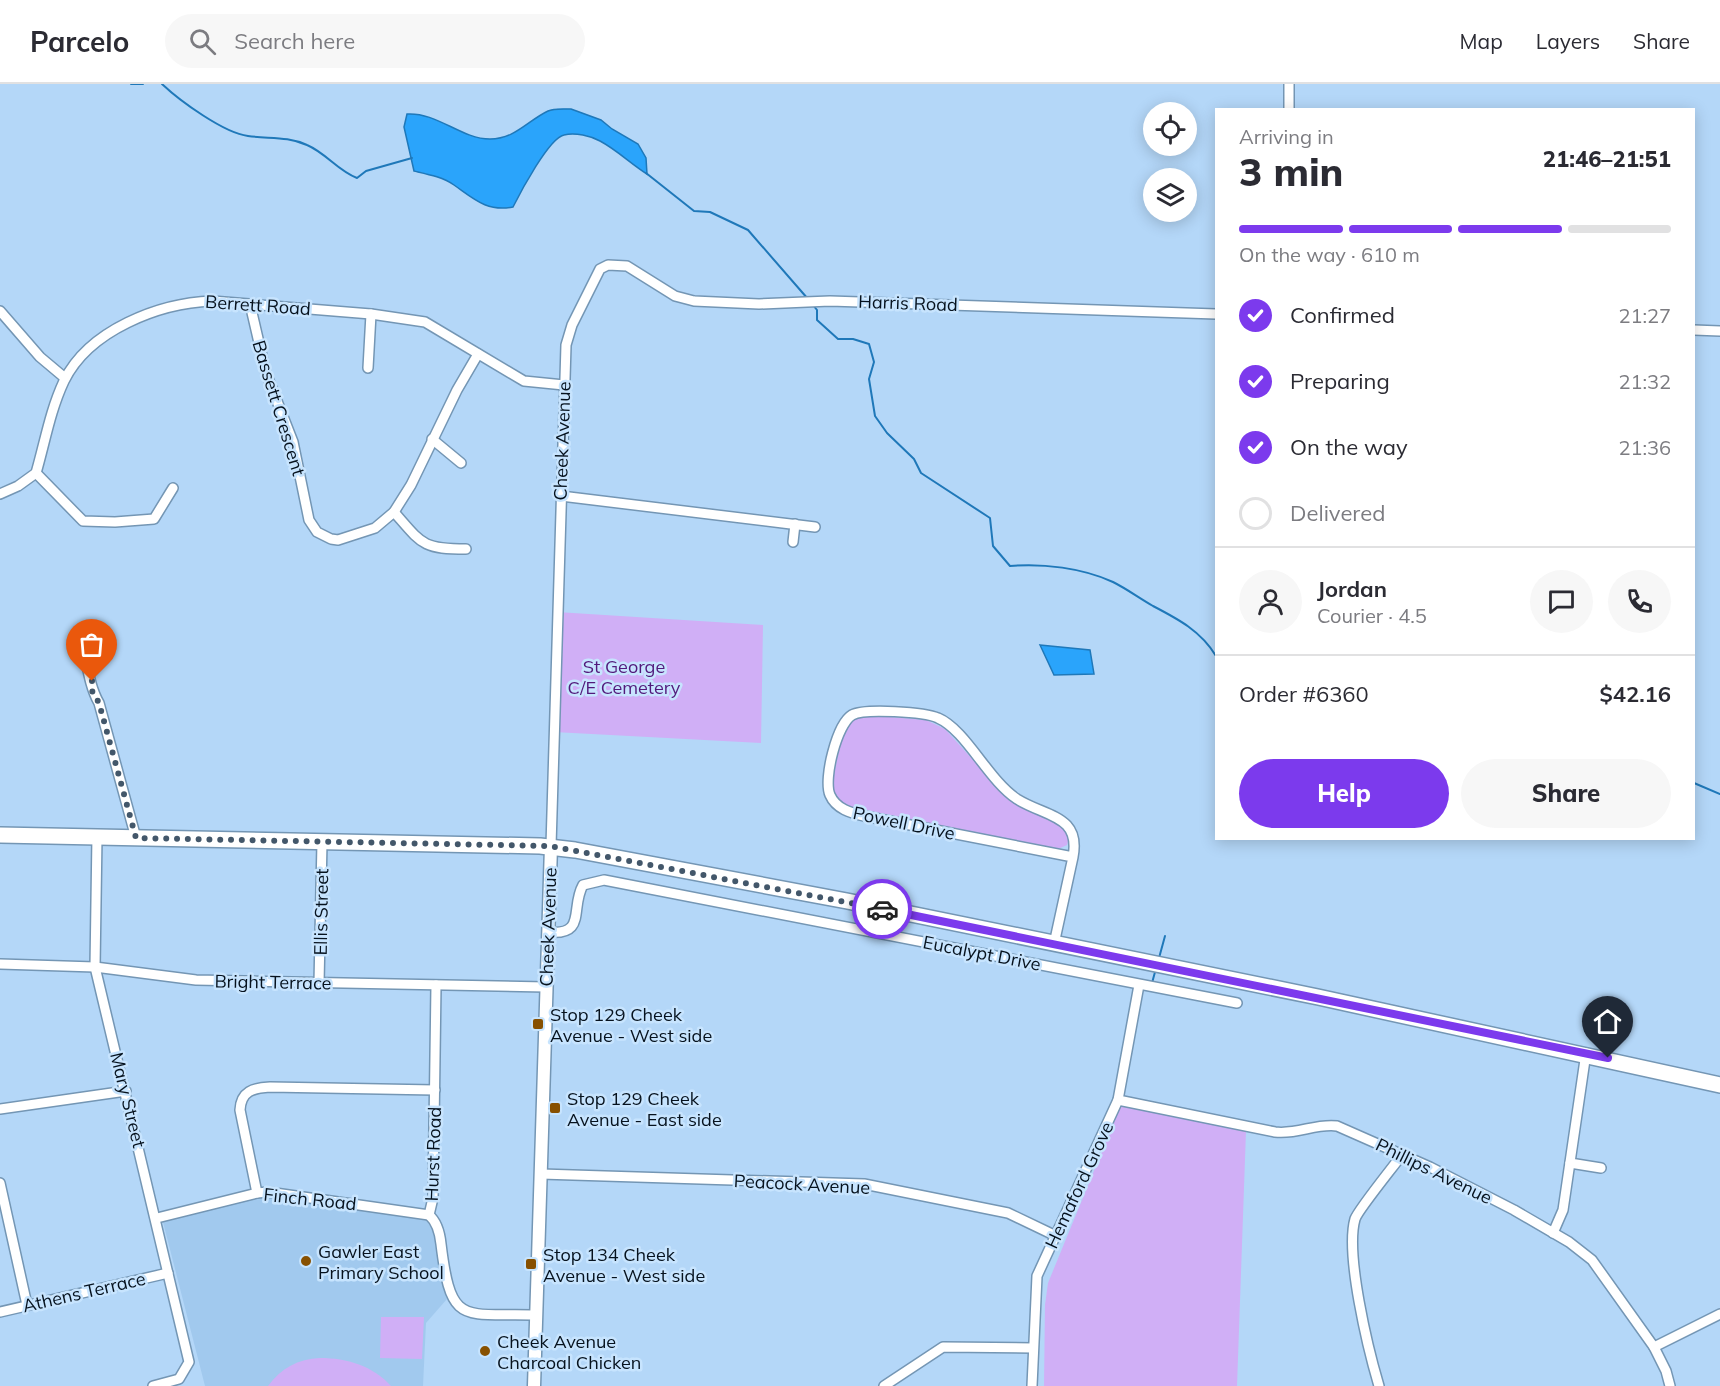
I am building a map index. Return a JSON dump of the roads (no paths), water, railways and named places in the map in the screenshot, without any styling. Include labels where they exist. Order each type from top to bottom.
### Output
[{"type":"main road","points":[[0,835],[550,846],[847,902],[1144,962],[1586,1053],[1720,1084]]},
{"type":"street","points":[[1289,84],[1289,108]]},
{"type":"street","name":"Harris Road","points":[[604,267],[627,266],[675,296],[694,301],[759,304],[813,302],[1215,314]]},
{"type":"street","name":"Cheek Avenue","points":[[534,1386],[566,345],[589,290],[604,267]]},
{"type":"street","name":"Berrett Road","points":[[36,473],[48,418],[65,378],[94,343],[133,321],[188,302],[250,304],[370,314],[425,322],[524,381],[564,385]]},
{"type":"street","name":"Bassett Crescent","points":[[250,304],[266,373],[292,442],[309,520],[313,528],[324,537],[338,540],[375,528],[394,512],[411,485],[432,439],[478,354]]},
{"type":"street","points":[[0,310],[40,357],[65,378]]},
{"type":"street","points":[[368,368],[370,314]]},
{"type":"street","points":[[1695,330],[1720,331]]},
{"type":"street","points":[[432,439],[461,463]]},
{"type":"street","points":[[0,494],[18,486],[36,473],[83,521],[115,522],[154,519],[173,488]]},
{"type":"street","points":[[561,496],[815,526]]},
{"type":"street","points":[[394,512],[421,542],[436,549],[466,549]]},
{"type":"street","points":[[792,542],[795,524]]},
{"type":"street","points":[[81,638],[92,681],[91,689],[99,703],[136,838]]},
{"type":"street","name":"Powell Drive","points":[[1054,944],[1073,857],[1075,845],[1071,828],[1016,798],[988,772],[952,727],[939,718],[866,711],[850,716],[840,728],[828,786],[832,799],[844,809],[864,816],[1073,857]]},
{"type":"street","name":"Mary Street","points":[[97,836],[95,967],[157,1218],[189,1362],[185,1373],[179,1379],[153,1386]]},
{"type":"street","name":"Ellis Street","points":[[319,983],[322,842]]},
{"type":"street","name":"Eucalypt Drive","points":[[548,932],[561,933],[570,929],[577,915],[577,899],[583,885],[604,880],[1238,1003]]},
{"type":"street","name":"Bright Terrace","points":[[0,964],[95,967],[196,980],[546,987]]},
{"type":"street","name":"Hurst Road","points":[[436,985],[433,1198],[429,1215],[435,1220],[440,1239],[450,1295],[460,1309],[473,1314],[536,1315]]},
{"type":"street","name":"Hemaford Grove","points":[[1032,1386],[1036,1284],[1054,1235],[1118,1100],[1139,985]]},
{"type":"street","points":[[1553,1233],[1563,1210],[1586,1053]]},
{"type":"street","points":[[257,1193],[240,1110],[241,1100],[248,1092],[270,1087],[435,1090]]},
{"type":"street","points":[[0,1110],[126,1091]]},
{"type":"street","name":"Phillips Avenue","points":[[1118,1100],[1275,1132],[1294,1133],[1328,1125],[1337,1126],[1430,1167],[1553,1233],[1592,1260],[1654,1347],[1666,1371],[1670,1386]]},
{"type":"street","points":[[1379,1386],[1358,1292],[1354,1227],[1357,1214],[1401,1156]]},
{"type":"street","points":[[1570,1163],[1601,1168]]},
{"type":"street","name":"Peacock Avenue","points":[[541,1174],[864,1184],[1008,1213],[1054,1235]]},
{"type":"street","points":[[0,1183],[27,1305]]},
{"type":"street","name":"Finch Road","points":[[157,1218],[257,1193],[285,1193],[429,1215]]},
{"type":"street","name":"Athens Terrace","points":[[0,1312],[168,1273]]},
{"type":"street","points":[[1654,1347],[1720,1314]]},
{"type":"street","points":[[884,1386],[943,1347],[1033,1348]]},
{"type":"water","points":[[571,109],[601,120],[638,144],[646,158],[647,174],[600,141],[588,136],[573,134],[558,138],[551,146],[513,207],[488,206],[445,180],[414,171],[404,127],[407,114],[429,117],[469,135],[490,139],[514,133],[550,110]]},
{"type":"water","points":[[1040,645],[1090,650],[1094,674],[1054,675]]},
{"type":"waterway","points":[[131,84],[143,84]]},
{"type":"waterway","points":[[162,84],[191,107],[227,129],[248,136],[300,142],[314,148],[357,178],[366,171],[412,158]]},
{"type":"waterway","points":[[646,173],[694,211],[710,212],[748,230],[808,299]]},
{"type":"waterway","points":[[813,305],[817,310],[817,320],[838,339],[853,339],[869,344],[874,362],[869,379],[875,416],[887,433],[914,459],[921,473],[990,518],[993,546],[1010,566],[1035,565],[1062,568],[1089,573],[1113,582],[1188,626],[1203,639],[1215,654]]},
{"type":"waterway","points":[[1695,783],[1720,794]]},
{"type":"waterway","points":[[1159,958],[1165,936]]},
{"type":"waterway","points":[[1152,983],[1155,972]]},
{"type":"place","name":"Stop 129 Cheek Avenue - West side","points":[[538,1024]]},
{"type":"place","name":"Stop 129 Cheek Avenue - East side","points":[[555,1108]]},
{"type":"place","name":"Gawler East Primary School","points":[[306,1261]]},
{"type":"place","name":"Stop 134 Cheek Avenue - West side","points":[[531,1264]]},
{"type":"place","name":"Cheek Avenue Charcoal Chicken","points":[[485,1351]]},
{"type":"park label","name":"St George C/E Cemetery","points":[[624,676]]}]
